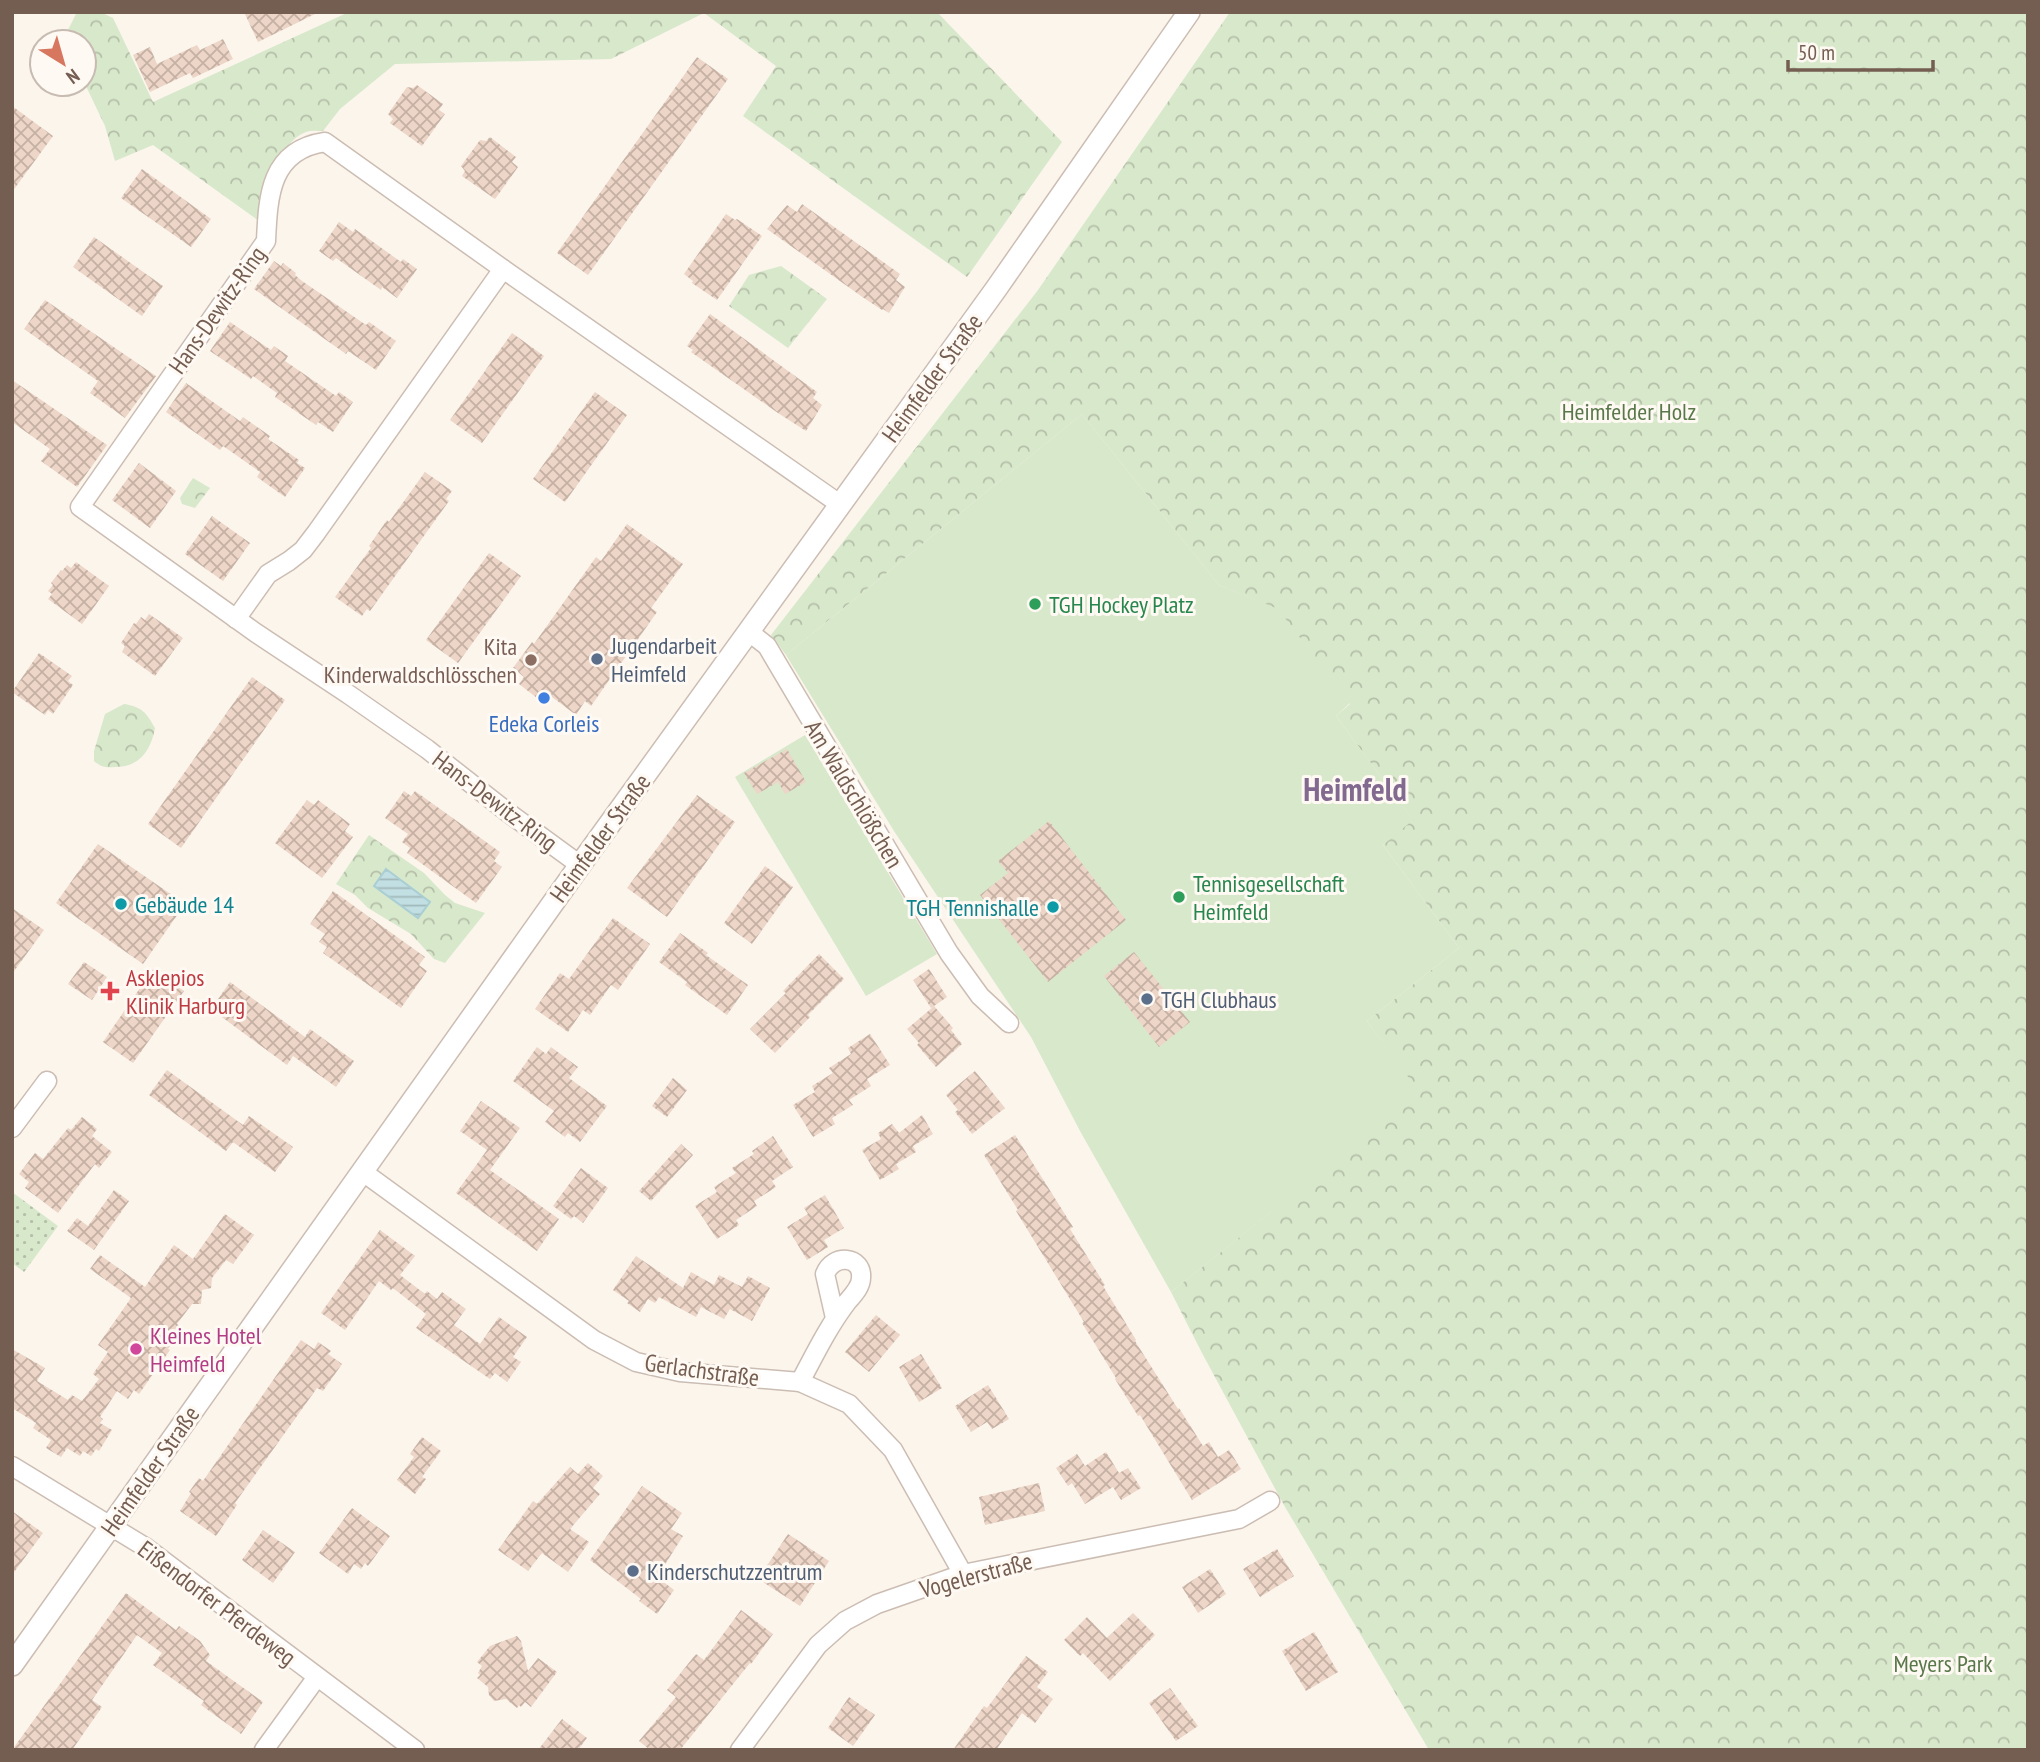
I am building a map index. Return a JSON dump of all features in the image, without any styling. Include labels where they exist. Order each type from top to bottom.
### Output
[{"type":"street","name":"Heimfelder Straße","points":[[12,1665],[580,865],[996,289],[1189,12]]},
{"type":"street","name":"Hans-Dewitz-Ring","points":[[580,865],[427,749],[236,619],[80,507],[266,241],[268,202],[280,168],[298,150],[325,142],[841,505]]},
{"type":"street","points":[[236,619],[268,574],[289,561],[309,541],[503,269]]},
{"type":"street","name":"Am Waldschlößchen","points":[[749,632],[766,646],[949,953],[980,996],[1009,1023]]},
{"type":"street","points":[[12,1128],[47,1081]]},
{"type":"street","name":"Gerlachstraße","points":[[363,1172],[594,1340],[636,1362],[680,1372],[800,1382],[849,1404],[893,1450],[963,1573]]},
{"type":"street","points":[[800,1382],[835,1318]]},
{"type":"street","name":"Eißendorfer Pferdeweg","points":[[12,1466],[145,1547],[415,1750]]},
{"type":"street","name":"Vogelerstraße","points":[[740,1750],[818,1645],[845,1621],[877,1604],[963,1573],[1239,1519],[1270,1501]]},
{"type":"street","points":[[264,1750],[317,1677]]},
{"type":"green space","points":[[77,12],[100,12],[113,18],[153,102],[349,12],[937,12],[1062,142],[967,277],[743,116],[776,66],[704,13],[611,59],[395,64],[340,109],[323,131],[306,132],[296,137],[288,146],[275,170],[259,221],[153,145],[115,161],[105,126],[92,98],[98,98],[98,28],[69,28]]},
{"type":"green space","name":"Heimfelder Holz","points":[[1230,12],[2028,12],[2028,1750],[1429,1750],[1285,1507],[1171,1292],[1419,1093],[1367,1021],[1459,948],[1383,845],[1412,819],[1336,716],[1350,704],[1277,609],[1219,585],[1082,414],[786,655],[771,635],[1038,290]]},
{"type":"green space","points":[[781,266],[827,299],[788,348],[729,306],[749,275]]},
{"type":"green space","name":"Tennisgesellschaft Heimfeld","points":[[1082,414],[1219,585],[1278,609],[1350,703],[1336,716],[1413,820],[1383,845],[1459,948],[1367,1021],[1420,1093],[1171,1292],[1080,1131],[1031,1037],[894,831],[786,655]]},
{"type":"green space","points":[[193,478],[210,488],[195,508],[182,504],[180,498]]},
{"type":"green space","points":[[124,704],[143,711],[149,718],[155,728],[151,743],[143,756],[131,764],[101,766],[94,761],[94,751],[105,714]]},
{"type":"green space","points":[[805,735],[937,954],[866,996],[735,777]]},
{"type":"green space","points":[[369,835],[424,873],[455,903],[485,913],[445,963],[434,959],[411,934],[368,908],[355,895],[336,884]]},
{"type":"green space","points":[[12,1192],[58,1226],[24,1272],[12,1263]]},
{"type":"water","points":[[386,869],[430,902],[418,918],[374,886]]},
{"type":"building","points":[[244,12],[319,12],[258,42]]},
{"type":"building","points":[[223,39],[233,59],[193,78],[190,73],[150,92],[133,55],[150,47],[157,64],[197,45],[200,50]]},
{"type":"building","points":[[697,57],[728,79],[588,275],[557,253]]},
{"type":"building","points":[[417,85],[443,104],[439,110],[445,114],[422,146],[390,123],[393,119],[388,114],[407,87],[413,88]]},
{"type":"building","points":[[12,106],[53,136],[12,192]]},
{"type":"building","points":[[490,137],[516,157],[512,162],[518,167],[495,199],[462,176],[465,171],[461,166],[480,140],[486,141]]},
{"type":"building","points":[[142,169],[211,219],[191,247],[121,198]]},
{"type":"building","points":[[802,204],[900,274],[896,280],[905,287],[889,313],[767,229],[787,205],[797,212]]},
{"type":"building","points":[[726,214],[762,236],[717,300],[692,283],[684,274]]},
{"type":"building","points":[[339,222],[353,232],[355,229],[401,262],[403,259],[417,269],[397,298],[336,258],[333,261],[319,251]]},
{"type":"building","points":[[94,237],[163,286],[142,316],[73,267]]},
{"type":"building","points":[[274,261],[281,266],[283,263],[302,281],[366,325],[369,322],[396,341],[376,370],[348,351],[346,354],[254,289]]},
{"type":"building","points":[[45,300],[156,376],[125,418],[90,393],[98,381],[24,329]]},
{"type":"building","points":[[710,314],[817,392],[813,398],[822,405],[806,431],[691,352],[693,350],[687,346]]},
{"type":"building","points":[[230,322],[271,350],[274,346],[288,356],[285,361],[336,396],[339,392],[353,402],[333,432],[318,422],[316,425],[275,397],[277,393],[253,376],[251,379],[210,351]]},
{"type":"building","points":[[512,333],[544,356],[482,443],[450,420]]},
{"type":"building","points":[[12,380],[107,445],[77,487],[41,461],[50,449],[12,422]]},
{"type":"building","points":[[186,383],[240,421],[243,417],[270,436],[268,439],[299,460],[297,463],[305,468],[285,497],[257,477],[260,472],[223,446],[220,450],[166,412]]},
{"type":"building","points":[[595,392],[627,415],[565,502],[533,479]]},
{"type":"building","points":[[139,463],[176,491],[150,528],[112,500]]},
{"type":"building","points":[[425,472],[452,491],[446,499],[449,501],[370,611],[367,609],[362,616],[335,597],[371,548],[369,546],[387,520],[389,522]]},
{"type":"building","points":[[212,516],[250,543],[223,581],[185,554]]},
{"type":"building","points":[[627,524],[683,564],[651,608],[657,612],[591,706],[585,701],[576,715],[552,697],[546,705],[519,684],[524,677],[513,668],[532,642],[534,644],[596,557],[601,561]]},
{"type":"building","points":[[489,553],[521,576],[458,663],[426,640]]},
{"type":"building","points":[[76,562],[109,586],[82,624],[48,599],[52,594],[48,591],[53,585],[51,583],[61,570],[67,565],[71,568]]},
{"type":"building","points":[[149,614],[183,638],[155,676],[122,652],[125,646],[121,643],[134,623],[141,617],[145,620]]},
{"type":"building","points":[[39,653],[72,676],[68,681],[73,685],[53,714],[48,710],[45,715],[12,692]]},
{"type":"building","points":[[252,677],[285,700],[181,848],[148,824]]},
{"type":"building","points":[[787,749],[806,782],[785,794],[778,782],[757,794],[744,773]]},
{"type":"building","points":[[404,791],[411,796],[415,791],[500,852],[494,861],[502,867],[476,903],[407,853],[410,848],[402,842],[408,834],[385,818]]},
{"type":"building","points":[[697,795],[735,822],[667,917],[627,888]]},
{"type":"building","points":[[307,800],[314,805],[318,800],[350,824],[345,831],[353,837],[322,878],[275,843]]},
{"type":"building","name":"TGH Tennishalle","points":[[1049,821],[1126,920],[1048,982],[980,895],[1008,873],[998,861]]},
{"type":"building","name":"Gebäude 14","points":[[98,844],[185,904],[143,964],[56,903]]},
{"type":"building","points":[[765,866],[793,887],[752,944],[724,923]]},
{"type":"building","points":[[333,891],[425,957],[419,965],[427,971],[401,1008],[323,953],[327,947],[319,942],[325,934],[310,924]]},
{"type":"building","points":[[12,908],[44,930],[12,974]]},
{"type":"building","points":[[613,918],[650,944],[618,990],[611,985],[590,1015],[583,1010],[568,1032],[535,1009],[560,973],[569,979]]},
{"type":"building","points":[[680,933],[748,985],[727,1015],[685,985],[687,982],[659,962]]},
{"type":"building","name":"TGH Clubhaus","points":[[1134,952],[1190,1022],[1159,1047],[1104,976]]},
{"type":"building","points":[[819,954],[844,979],[775,1053],[750,1029],[786,993],[783,991]]},
{"type":"building","points":[[84,962],[107,977],[92,1000],[68,984]]},
{"type":"building","points":[[153,969],[184,991],[133,1063],[103,1042]]},
{"type":"building","points":[[929,969],[947,997],[934,1006],[953,1028],[951,1030],[962,1044],[936,1067],[907,1029],[933,1007],[931,1008],[913,980]]},
{"type":"building","points":[[230,982],[305,1037],[310,1029],[354,1061],[336,1087],[293,1056],[287,1065],[211,1009]]},
{"type":"building","points":[[870,1034],[890,1065],[867,1079],[871,1086],[849,1100],[853,1105],[832,1118],[835,1124],[813,1137],[793,1105],[815,1092],[812,1086],[833,1073],[829,1068],[851,1054],[848,1048]]},
{"type":"building","points":[[537,1047],[546,1054],[551,1047],[578,1067],[569,1078],[607,1106],[580,1142],[568,1133],[565,1137],[545,1122],[554,1111],[513,1081]]},
{"type":"building","points":[[167,1070],[243,1125],[249,1116],[293,1147],[275,1172],[233,1142],[226,1151],[149,1095]]},
{"type":"building","points":[[975,1071],[1005,1108],[972,1134],[946,1095]]},
{"type":"building","points":[[673,1078],[687,1090],[667,1117],[652,1106]]},
{"type":"building","points":[[481,1101],[520,1128],[490,1170],[559,1219],[537,1251],[456,1193],[487,1150],[460,1131]]},
{"type":"building","points":[[922,1115],[933,1134],[913,1146],[916,1152],[896,1164],[899,1169],[880,1180],[862,1150],[881,1139],[878,1133],[892,1124],[899,1133]]},
{"type":"building","points":[[82,1117],[97,1129],[92,1136],[112,1152],[99,1168],[95,1164],[58,1213],[25,1188],[29,1182],[19,1174],[35,1153],[43,1159],[68,1128],[71,1130]]},
{"type":"building","points":[[1015,1135],[1073,1227],[1070,1229],[1105,1285],[1103,1286],[1135,1341],[1203,1446],[1209,1442],[1218,1457],[1229,1450],[1241,1469],[1192,1500],[1115,1379],[984,1155]]},
{"type":"building","points":[[773,1136],[793,1167],[772,1181],[776,1187],[754,1201],[757,1206],[736,1220],[739,1225],[717,1239],[695,1206],[717,1192],[714,1187],[736,1173],[732,1168],[754,1154],[752,1151]]},
{"type":"building","points":[[681,1144],[693,1155],[651,1201],[639,1191]]},
{"type":"building","points":[[581,1168],[608,1188],[583,1223],[574,1216],[571,1219],[553,1206]]},
{"type":"building","points":[[114,1190],[129,1201],[94,1250],[67,1231],[77,1218],[88,1226]]},
{"type":"building","points":[[825,1195],[844,1228],[824,1240],[828,1247],[807,1260],[787,1227],[808,1214],[804,1208]]},
{"type":"building","points":[[225,1214],[254,1235],[233,1264],[226,1260],[212,1278],[211,1288],[202,1290],[201,1304],[192,1304],[177,1324],[180,1326],[172,1336],[175,1338],[168,1349],[170,1350],[139,1394],[134,1390],[128,1399],[117,1391],[100,1417],[103,1419],[100,1423],[112,1430],[99,1451],[96,1449],[91,1456],[83,1451],[80,1456],[67,1448],[61,1457],[46,1448],[51,1440],[33,1428],[36,1423],[12,1408],[12,1349],[45,1368],[37,1381],[68,1400],[72,1395],[82,1401],[99,1379],[93,1374],[108,1352],[98,1345],[131,1298],[90,1269],[100,1255],[145,1287],[174,1245],[193,1259]]},
{"type":"building","points":[[380,1230],[415,1256],[400,1275],[425,1294],[427,1291],[437,1299],[442,1292],[466,1309],[454,1325],[480,1344],[499,1317],[527,1337],[513,1357],[521,1362],[507,1382],[495,1373],[490,1379],[416,1328],[426,1314],[393,1288],[391,1290],[379,1281],[345,1330],[321,1313]]},
{"type":"building","points":[[636,1256],[683,1288],[691,1272],[714,1285],[719,1275],[742,1287],[748,1276],[770,1288],[752,1321],[730,1309],[724,1319],[701,1307],[696,1317],[659,1297],[655,1303],[648,1299],[640,1312],[613,1290]]},
{"type":"building","points":[[876,1315],[900,1335],[869,1372],[845,1352]]},
{"type":"building","points":[[301,1340],[314,1349],[318,1342],[331,1351],[328,1354],[342,1364],[323,1391],[317,1388],[235,1503],[237,1505],[216,1536],[180,1511],[191,1493],[189,1492],[199,1478],[203,1481]]},
{"type":"building","points":[[921,1354],[942,1388],[919,1402],[899,1367]]},
{"type":"building","points":[[988,1385],[1009,1419],[992,1429],[987,1422],[971,1432],[955,1406]]},
{"type":"building","points":[[422,1437],[441,1451],[422,1477],[426,1479],[415,1494],[397,1480],[414,1457],[410,1454]]},
{"type":"building","points":[[1106,1452],[1119,1473],[1128,1468],[1141,1488],[1121,1500],[1113,1487],[1085,1504],[1072,1483],[1068,1486],[1056,1468],[1077,1454],[1085,1466]]},
{"type":"building","points":[[588,1463],[603,1476],[593,1488],[600,1494],[570,1529],[589,1542],[568,1572],[542,1553],[528,1571],[498,1550],[533,1501],[537,1504],[570,1467],[578,1474]]},
{"type":"building","points":[[1039,1483],[1045,1511],[985,1525],[979,1497]]},
{"type":"building","points":[[642,1486],[682,1513],[671,1529],[683,1536],[657,1577],[674,1590],[657,1614],[590,1560]]},
{"type":"building","points":[[352,1508],[390,1536],[368,1566],[365,1563],[361,1569],[354,1564],[348,1574],[319,1553]]},
{"type":"building","points":[[12,1511],[43,1533],[12,1575]]},
{"type":"building","points":[[263,1530],[295,1552],[273,1583],[242,1560]]},
{"type":"building","points":[[788,1534],[829,1561],[800,1606],[758,1579]]},
{"type":"building","points":[[1277,1549],[1294,1576],[1260,1597],[1243,1569]]},
{"type":"building","points":[[1210,1569],[1226,1594],[1198,1613],[1182,1587]]},
{"type":"building","points":[[126,1593],[176,1630],[179,1626],[200,1641],[210,1655],[206,1661],[263,1702],[241,1734],[201,1705],[204,1701],[153,1665],[162,1653],[137,1635],[92,1700],[102,1707],[72,1750],[12,1750]]},
{"type":"building","points":[[741,1610],[773,1634],[680,1750],[650,1750],[639,1741],[676,1697],[667,1690],[696,1654],[704,1660]]},
{"type":"building","points":[[1133,1613],[1155,1635],[1110,1681],[1083,1653],[1080,1656],[1064,1640],[1087,1617],[1107,1638]]},
{"type":"building","points":[[1314,1632],[1338,1672],[1306,1691],[1282,1651]]},
{"type":"building","points":[[517,1636],[521,1641],[528,1671],[538,1658],[557,1672],[531,1707],[525,1702],[517,1708],[506,1699],[494,1701],[489,1695],[488,1687],[477,1678],[482,1666],[477,1662],[490,1646]]},
{"type":"building","points":[[1026,1656],[1048,1672],[1037,1687],[1053,1699],[1035,1723],[1022,1713],[996,1750],[953,1750],[984,1706],[987,1708]]},
{"type":"building","points":[[1170,1688],[1198,1726],[1176,1741],[1149,1703]]},
{"type":"building","points":[[849,1697],[875,1715],[853,1746],[828,1728]]},
{"type":"building","points":[[562,1719],[587,1738],[578,1750],[538,1750]]},
{"type":"place","name":"TGH Hockey Platz","points":[[1035,604]]},
{"type":"place","name":"Jugendarbeit Heimfeld","points":[[597,659]]},
{"type":"place","name":"Kita Kinderwaldschlösschen","points":[[531,660]]},
{"type":"place","name":"Edeka Corleis","points":[[544,698]]},
{"type":"place","name":"Tennisgesellschaft Heimfeld","points":[[1179,897]]},
{"type":"place","name":"Gebäude 14","points":[[121,904]]},
{"type":"place","name":"TGH Tennishalle","points":[[1053,907]]},
{"type":"place","name":"Asklepios Klinik Harburg","points":[[110,991]]},
{"type":"place","name":"TGH Clubhaus","points":[[1147,999]]},
{"type":"place","name":"Kleines Hotel Heimfeld","points":[[136,1349]]},
{"type":"place","name":"Kinderschutzzentrum","points":[[633,1571]]},
{"type":"district","name":"Heimfeld","points":[[1355,789]]},
{"type":"park label","name":"Meyers Park","points":[[1943,1663]]}]
